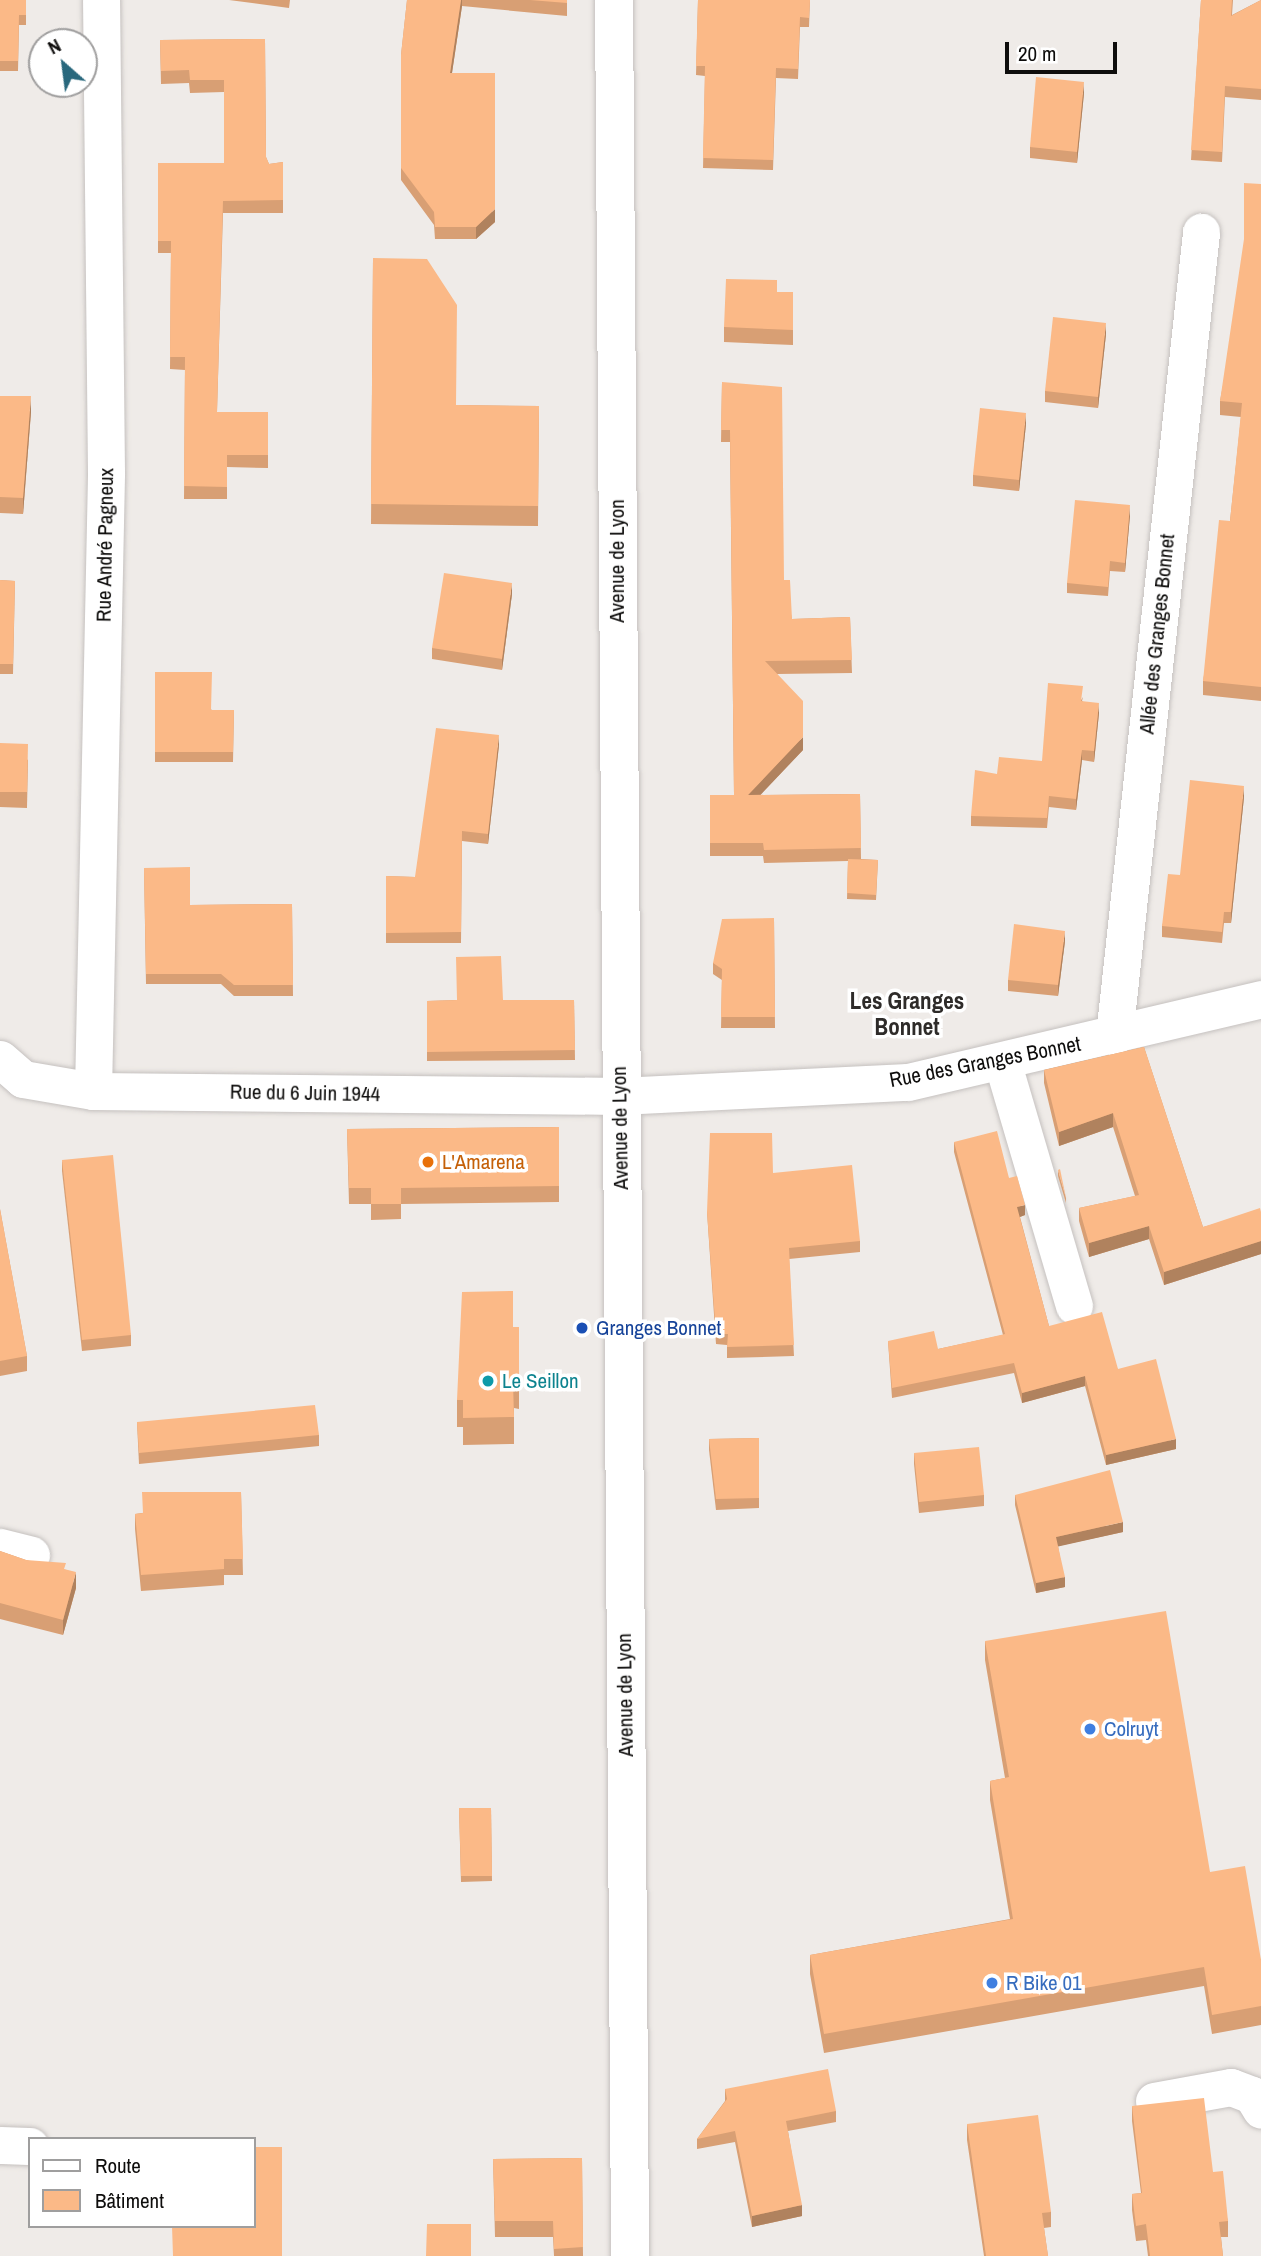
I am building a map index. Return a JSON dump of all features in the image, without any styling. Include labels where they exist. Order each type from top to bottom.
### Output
[{"type":"main road","name":"Avenue de Lyon","points":[[614,0],[619,1096],[630,2256]]},
{"type":"street","name":"Rue André Pagneux","points":[[93,1091],[106,473],[101,0]]},
{"type":"street","name":"Allée des Granges Bonnet","points":[[1114,1036],[1201,232]]},
{"type":"street","name":"Rue des Granges Bonnet","points":[[619,1096],[908,1082],[1114,1036],[1261,999]]},
{"type":"street","name":"Rue du 6 Juin 1944","points":[[0,1059],[23,1079],[93,1091],[619,1096]]},
{"type":"street","points":[[1002,1061],[1074,1306]]},
{"type":"street","points":[[1154,2101],[1231,2087],[1252,2095],[1261,2110]]},
{"type":"street","points":[[0,2145],[28,2146]]},
{"type":"building","points":[[0,0],[26,0],[26,15],[19,15],[18,61],[0,61]]},
{"type":"building","points":[[407,0],[461,0],[450,73],[495,73],[495,209],[476,227],[435,227],[434,212],[401,168],[401,55]]},
{"type":"building","points":[[530,0],[567,0],[567,3]]},
{"type":"building","points":[[698,0],[810,0],[809,18],[800,17],[798,69],[776,68],[773,160],[703,158],[705,66],[696,66]]},
{"type":"building","points":[[1201,0],[1232,0],[1231,16],[1261,0],[1261,89],[1225,86],[1222,152],[1191,150]]},
{"type":"building","points":[[265,39],[266,157],[269,164],[283,162],[283,200],[223,201],[217,412],[268,412],[268,455],[227,455],[227,487],[184,486],[185,357],[170,357],[171,241],[158,241],[158,163],[224,163],[224,80],[190,80],[189,70],[161,71],[160,40]]},
{"type":"building","points":[[1036,77],[1084,82],[1077,152],[1030,147]]},
{"type":"building","points":[[1244,183],[1261,184],[1261,687],[1203,681],[1219,520],[1230,521],[1242,403],[1220,401],[1244,239]]},
{"type":"building","points":[[373,258],[427,259],[457,305],[456,405],[539,406],[538,506],[371,504]]},
{"type":"building","points":[[726,279],[777,280],[777,292],[793,292],[793,330],[724,327]]},
{"type":"building","points":[[1053,317],[1106,323],[1098,397],[1045,391]]},
{"type":"building","points":[[722,382],[782,387],[784,580],[790,580],[792,619],[850,617],[852,660],[765,661],[803,701],[803,737],[748,795],[860,794],[861,848],[764,850],[763,843],[710,843],[710,795],[734,795],[730,430],[721,430]]},
{"type":"building","points":[[0,396],[31,396],[23,498],[0,497]]},
{"type":"building","points":[[980,408],[1026,413],[1019,480],[973,475]]},
{"type":"building","points":[[1075,500],[1130,505],[1125,563],[1110,561],[1108,587],[1067,583]]},
{"type":"building","points":[[444,573],[512,583],[502,659],[432,648]]},
{"type":"building","points":[[0,580],[15,581],[13,664],[0,664]]},
{"type":"building","points":[[155,672],[212,672],[211,710],[234,710],[233,752],[155,752]]},
{"type":"building","points":[[1048,683],[1083,686],[1081,701],[1099,703],[1094,751],[1082,750],[1076,799],[1049,796],[1047,818],[971,816],[975,770],[997,774],[999,757],[1042,761]]},
{"type":"building","points":[[436,728],[499,735],[488,834],[462,831],[461,932],[386,933],[386,876],[415,877]]},
{"type":"building","points":[[0,743],[28,744],[27,792],[0,792]]},
{"type":"building","points":[[1190,780],[1244,786],[1231,912],[1224,912],[1222,932],[1162,926],[1168,874],[1180,875]]},
{"type":"building","points":[[848,859],[878,860],[876,895],[847,893]]},
{"type":"building","points":[[190,867],[190,905],[292,904],[293,985],[234,985],[221,974],[146,974],[144,868]]},
{"type":"building","points":[[774,918],[775,1017],[721,1017],[722,969],[713,963],[722,919]]},
{"type":"building","points":[[1014,924],[1065,931],[1058,985],[1008,980]]},
{"type":"building","points":[[501,956],[503,1000],[574,1000],[575,1050],[427,1052],[427,1001],[457,1000],[456,957]]},
{"type":"building","points":[[1144,1047],[1203,1227],[1260,1208],[1261,1241],[1164,1272],[1149,1226],[1089,1243],[1079,1208],[1139,1195],[1113,1113],[1059,1132],[1044,1070]]},
{"type":"building","points":[[559,1127],[559,1186],[401,1188],[401,1204],[371,1204],[371,1188],[349,1188],[347,1129]]},
{"type":"building","points":[[997,1131],[1009,1178],[1017,1176],[1025,1205],[1017,1207],[1049,1326],[1102,1312],[1118,1369],[1156,1359],[1176,1439],[1106,1455],[1085,1376],[1022,1393],[1014,1363],[892,1388],[888,1341],[934,1331],[938,1349],[1005,1334],[954,1142]]},
{"type":"building","points":[[710,1133],[772,1133],[773,1173],[852,1165],[860,1241],[789,1248],[794,1345],[727,1347],[728,1334],[716,1334],[707,1212]]},
{"type":"building","points":[[113,1155],[131,1335],[82,1340],[62,1160]]},
{"type":"building","points":[[1060,1169],[1066,1198],[1058,1170]]},
{"type":"building","points":[[0,1209],[27,1356],[0,1361]]},
{"type":"building","name":"Le Seillon","points":[[513,1291],[513,1327],[519,1327],[519,1381],[513,1381],[514,1417],[463,1418],[463,1400],[457,1400],[462,1292]]},
{"type":"building","points":[[315,1405],[319,1435],[139,1453],[137,1422]]},
{"type":"building","points":[[759,1438],[759,1498],[716,1499],[709,1439]]},
{"type":"building","points":[[979,1447],[984,1495],[919,1502],[914,1453]]},
{"type":"building","points":[[1110,1470],[1123,1522],[1056,1537],[1065,1577],[1036,1583],[1015,1495]]},
{"type":"building","points":[[142,1492],[241,1492],[243,1559],[224,1559],[224,1569],[141,1575],[135,1514],[143,1513]]},
{"type":"building","points":[[0,1551],[26,1560],[66,1563],[64,1569],[76,1572],[63,1620],[0,1603]]},
{"type":"building","points":[[1166,1611],[1210,1872],[1245,1866],[1261,1960],[1261,2006],[1212,2015],[1204,1967],[824,2034],[810,1955],[1013,1919],[990,1781],[1009,1777],[985,1641]]},
{"type":"building","points":[[459,1808],[491,1808],[492,1876],[461,1876]]},
{"type":"building","points":[[828,2069],[836,2111],[786,2121],[802,2205],[752,2216],[735,2131],[697,2139],[727,2099],[725,2089]]},
{"type":"building","points":[[1204,2098],[1213,2172],[1223,2171],[1228,2221],[1219,2222],[1223,2256],[1150,2256],[1146,2224],[1136,2226],[1132,2194],[1142,2193],[1132,2106]]},
{"type":"building","points":[[1038,2115],[1051,2212],[1042,2213],[1048,2256],[986,2256],[967,2124]]},
{"type":"building","points":[[256,2147],[282,2147],[282,2256],[173,2256],[172,2228],[256,2228]]},
{"type":"building","points":[[582,2158],[583,2247],[554,2249],[553,2221],[495,2221],[493,2159]]},
{"type":"building","points":[[427,2224],[471,2224],[471,2256],[426,2256]]},
{"type":"place","name":"L'Amarena","points":[[428,1162]]},
{"type":"place","name":"Granges Bonnet","points":[[582,1328]]},
{"type":"place","name":"Le Seillon","points":[[488,1381]]},
{"type":"place","name":"Colruyt","points":[[1090,1729]]},
{"type":"place","name":"R Bike 01","points":[[992,1983]]},
{"type":"district","name":"Les Granges Bonnet","points":[[907,1014]]}]
